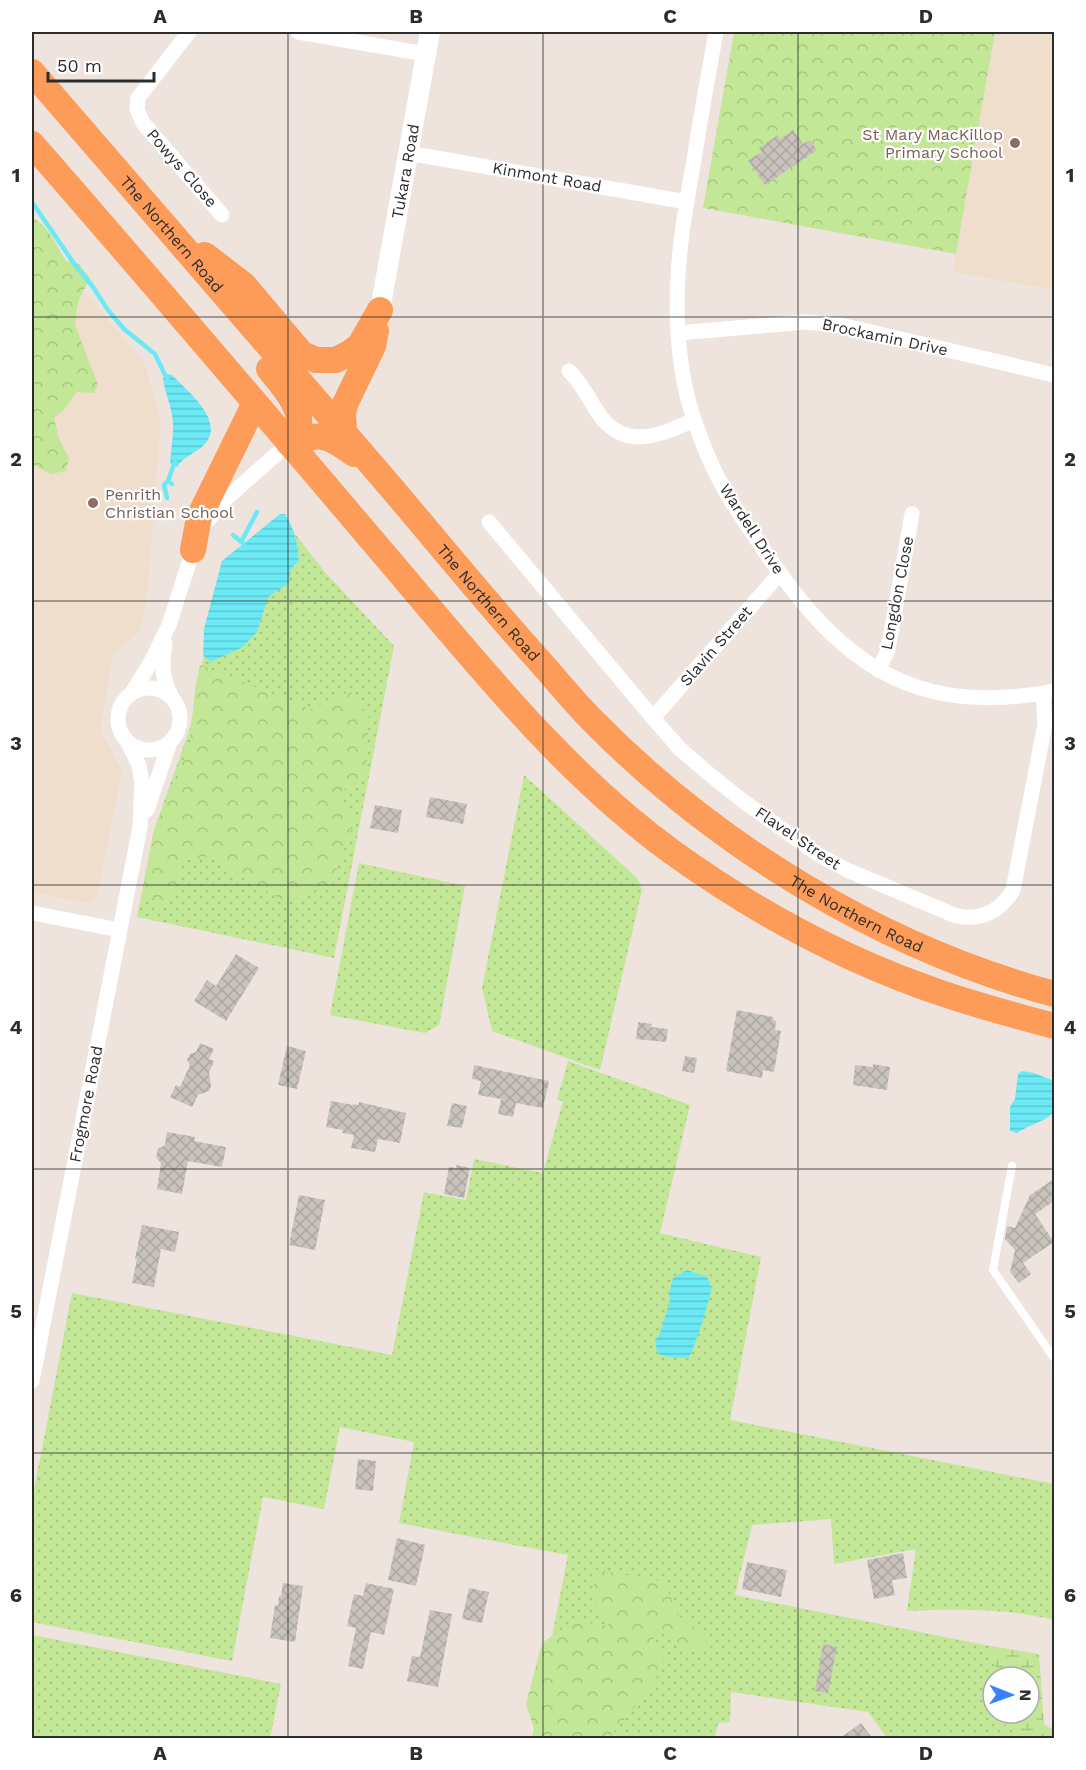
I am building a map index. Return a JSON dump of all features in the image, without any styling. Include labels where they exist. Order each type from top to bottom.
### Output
[{"type":"highway","name":"The Northern Road","points":[[32,72],[593,722],[703,818],[752,855],[796,883],[886,930],[936,952],[1054,994]]},
{"type":"highway","points":[[32,144],[502,692],[568,763],[610,801],[671,851],[740,898],[803,932],[854,957],[940,993],[1054,1026]]},
{"type":"highway","points":[[161,222],[244,285],[302,354],[316,360],[336,360],[360,345],[380,310]]},
{"type":"highway","points":[[161,222],[207,296],[282,384],[296,407],[298,426],[296,436],[289,443]]},
{"type":"highway","points":[[345,433],[343,414],[345,404],[372,346],[380,310]]},
{"type":"highway","points":[[193,550],[199,518],[255,403]]},
{"type":"highway","points":[[289,443],[310,436],[327,438],[342,446],[382,476]]},
{"type":"street","name":"Powys Close","points":[[189,32],[141,93],[137,109],[143,123],[222,215]]},
{"type":"street","points":[[298,32],[426,54]]},
{"type":"street","name":"Tukara Road","points":[[380,310],[430,32]]},
{"type":"street","name":"Wardell Drive","points":[[716,32],[680,245],[677,283],[678,333],[684,376],[694,420],[725,491],[780,573],[830,633],[878,670],[912,685],[958,696],[992,698],[1049,692]]},
{"type":"street","name":"Kinmont Road","points":[[408,153],[687,202]]},
{"type":"street","name":"Brockamin Drive","points":[[678,333],[789,323],[841,324],[1054,375]]},
{"type":"street","points":[[569,371],[584,386],[604,420],[624,434],[639,438],[652,437],[694,420]]},
{"type":"street","points":[[169,625],[162,669],[164,680],[179,713],[179,729],[164,747],[142,750],[128,743],[120,731],[118,717],[122,703],[132,693],[152,660],[169,625],[201,532],[219,506],[289,443]]},
{"type":"street","name":"Longdon Close","points":[[878,670],[888,650],[912,514]]},
{"type":"street","name":"Flavel Street","points":[[489,522],[652,718],[708,774],[819,855],[847,870],[954,915],[972,918],[984,916],[998,909],[1009,897],[1016,881],[1049,692]]},
{"type":"street","name":"Slavin Street","points":[[652,718],[780,573]]},
{"type":"street","points":[[132,693],[153,688],[173,699]]},
{"type":"street","name":"Frogmore Road","points":[[32,1381],[141,827],[170,742]]},
{"type":"street","name":"Frogmore Road","points":[[128,743],[140,765],[141,827]]},
{"type":"street","points":[[32,913],[120,930]]},
{"type":"lane","points":[[1012,1166],[993,1270],[1054,1358]]},
{"type":"shaded area","name":"St Mary MacKillop Primary School","points":[[995,32],[1054,32],[1054,290],[953,272]]},
{"type":"shaded area","name":"Penrith Christian School","points":[[32,231],[144,362],[161,420],[148,586],[141,629],[113,656],[100,729],[122,770],[98,895],[86,903],[32,892]]},
{"type":"green space","points":[[734,32],[995,32],[956,254],[703,208]]},
{"type":"green space","points":[[32,218],[43,225],[66,261],[79,264],[90,278],[78,301],[75,325],[98,385],[94,393],[77,392],[64,410],[54,418],[59,439],[69,458],[66,471],[51,474],[32,464],[32,420],[34,419],[32,410]]},
{"type":"green space","points":[[281,516],[324,571],[394,646],[334,958],[137,917],[154,830],[190,728],[221,565]]},
{"type":"green space","points":[[200,665],[311,709],[350,691],[369,717],[366,773],[340,793],[354,823],[331,884],[287,902],[243,878],[212,856],[183,861],[168,908],[141,898],[154,830],[190,744],[195,689]]},
{"type":"green space","points":[[524,775],[637,878],[642,890],[600,1070],[492,1031],[482,988]]},
{"type":"green space","points":[[359,863],[465,886],[439,1025],[425,1033],[330,1015]]},
{"type":"green space","points":[[568,1061],[690,1105],[660,1233],[761,1257],[730,1420],[1054,1484],[1054,1620],[999,1611],[907,1611],[916,1549],[834,1564],[831,1519],[752,1525],[735,1595],[990,1646],[995,1665],[981,1665],[981,1725],[1006,1725],[1013,1731],[1016,1738],[887,1738],[868,1712],[731,1692],[730,1722],[718,1723],[715,1738],[532,1738],[568,1555],[399,1523],[414,1442],[340,1427],[324,1509],[263,1497],[232,1661],[32,1622],[32,1500],[72,1293],[392,1355],[424,1192],[466,1200],[474,1159],[543,1173],[563,1101],[557,1100]]},
{"type":"green space","points":[[594,1569],[664,1582],[679,1616],[696,1628],[712,1649],[690,1652],[661,1631],[653,1638],[664,1660],[654,1683],[609,1738],[537,1738],[526,1704],[542,1643],[573,1621],[609,1626],[594,1601]]},
{"type":"green space","points":[[32,1635],[281,1684],[270,1738],[32,1738]]},
{"type":"green space","points":[[990,1646],[1039,1654],[1040,1665],[995,1665]]},
{"type":"green space","points":[[1041,1682],[1044,1724],[1054,1730],[1054,1738],[1016,1738],[1013,1731],[1006,1725],[1041,1725]]},
{"type":"water","points":[[167,374],[172,375],[195,398],[208,417],[211,427],[209,437],[203,446],[177,467],[170,463],[173,427],[163,378]]},
{"type":"water","points":[[280,514],[285,514],[291,525],[299,561],[291,568],[289,583],[268,597],[257,632],[241,648],[210,662],[203,655],[204,629],[222,561]]},
{"type":"water","points":[[1022,1071],[1054,1081],[1054,1112],[1017,1133],[1010,1131],[1010,1107],[1015,1099],[1018,1074]]},
{"type":"water","points":[[687,1270],[707,1277],[711,1286],[710,1295],[689,1357],[669,1357],[657,1353],[655,1339],[659,1336],[670,1301],[669,1294],[673,1278]]},
{"type":"building","points":[[793,130],[803,144],[810,140],[817,150],[765,185],[748,160],[762,152],[759,148],[778,135],[780,139]]},
{"type":"building","points":[[430,797],[467,804],[463,824],[426,817]]},
{"type":"building","points":[[375,805],[402,810],[398,833],[370,828]]},
{"type":"building","points":[[236,954],[259,968],[226,1021],[194,1001],[207,980],[216,986]]},
{"type":"building","points":[[737,1010],[773,1017],[776,1021],[775,1030],[781,1031],[774,1072],[763,1070],[762,1078],[726,1071]]},
{"type":"building","points":[[638,1022],[652,1024],[651,1027],[668,1029],[666,1042],[636,1039]]},
{"type":"building","points":[[200,1043],[214,1049],[209,1059],[214,1061],[209,1073],[211,1086],[209,1091],[198,1095],[192,1107],[170,1097],[176,1085],[180,1087],[190,1065],[187,1060],[190,1054],[196,1052]]},
{"type":"building","points":[[287,1046],[306,1051],[297,1089],[278,1085]]},
{"type":"building","points":[[685,1056],[697,1058],[694,1073],[682,1071]]},
{"type":"building","points":[[873,1064],[890,1067],[887,1090],[853,1085],[855,1065],[873,1067]]},
{"type":"building","points":[[474,1065],[549,1081],[543,1108],[516,1103],[513,1117],[498,1114],[501,1099],[478,1095],[481,1081],[472,1079]]},
{"type":"building","points":[[331,1101],[353,1105],[359,1105],[359,1102],[406,1113],[400,1143],[378,1139],[375,1152],[351,1148],[354,1135],[326,1127]]},
{"type":"building","points":[[452,1103],[467,1106],[462,1128],[447,1126]]},
{"type":"building","points":[[167,1132],[195,1137],[194,1141],[226,1147],[222,1167],[188,1161],[182,1194],[157,1189],[161,1163],[156,1157],[158,1149],[165,1145]]},
{"type":"building","points":[[456,1165],[470,1168],[464,1198],[444,1194],[449,1167],[456,1168]]},
{"type":"building","points":[[1054,1179],[1054,1201],[1035,1214],[1054,1242],[1023,1263],[1031,1274],[1019,1283],[1010,1272],[1015,1250],[1005,1239],[1007,1226],[1015,1228],[1030,1195]]},
{"type":"building","points":[[299,1195],[325,1200],[315,1250],[289,1245]]},
{"type":"building","points":[[142,1225],[179,1232],[175,1252],[161,1249],[154,1287],[132,1283]]},
{"type":"building","points":[[358,1459],[376,1461],[373,1491],[355,1489]]},
{"type":"building","points":[[397,1538],[425,1545],[416,1586],[388,1580]]},
{"type":"building","points":[[903,1553],[907,1578],[892,1580],[895,1595],[874,1599],[867,1560]]},
{"type":"building","points":[[747,1562],[787,1570],[781,1597],[742,1589]]},
{"type":"building","points":[[283,1583],[303,1586],[295,1642],[270,1638],[275,1605],[278,1606]]},
{"type":"building","points":[[366,1583],[394,1589],[384,1635],[371,1632],[363,1669],[348,1666],[356,1628],[347,1626],[354,1594],[363,1596]]},
{"type":"building","points":[[469,1588],[489,1592],[482,1623],[462,1619]]},
{"type":"building","points":[[430,1610],[452,1614],[438,1687],[407,1681],[412,1656],[420,1657]]},
{"type":"building","points":[[823,1644],[837,1647],[828,1693],[815,1691]]},
{"type":"building","points":[[861,1723],[872,1738],[840,1738]]},
{"type":"waterway","points":[[32,202],[108,310],[124,329],[155,354],[167,379]]},
{"type":"waterway","points":[[172,484],[168,481],[175,461]]},
{"type":"waterway","points":[[167,498],[164,485],[168,481]]},
{"type":"waterway","points":[[241,542],[257,512]]},
{"type":"waterway","points":[[233,535],[244,544]]},
{"type":"place","name":"St Mary MacKillop Primary School","points":[[1015,143]]},
{"type":"place","name":"Penrith Christian School","points":[[93,503]]}]
